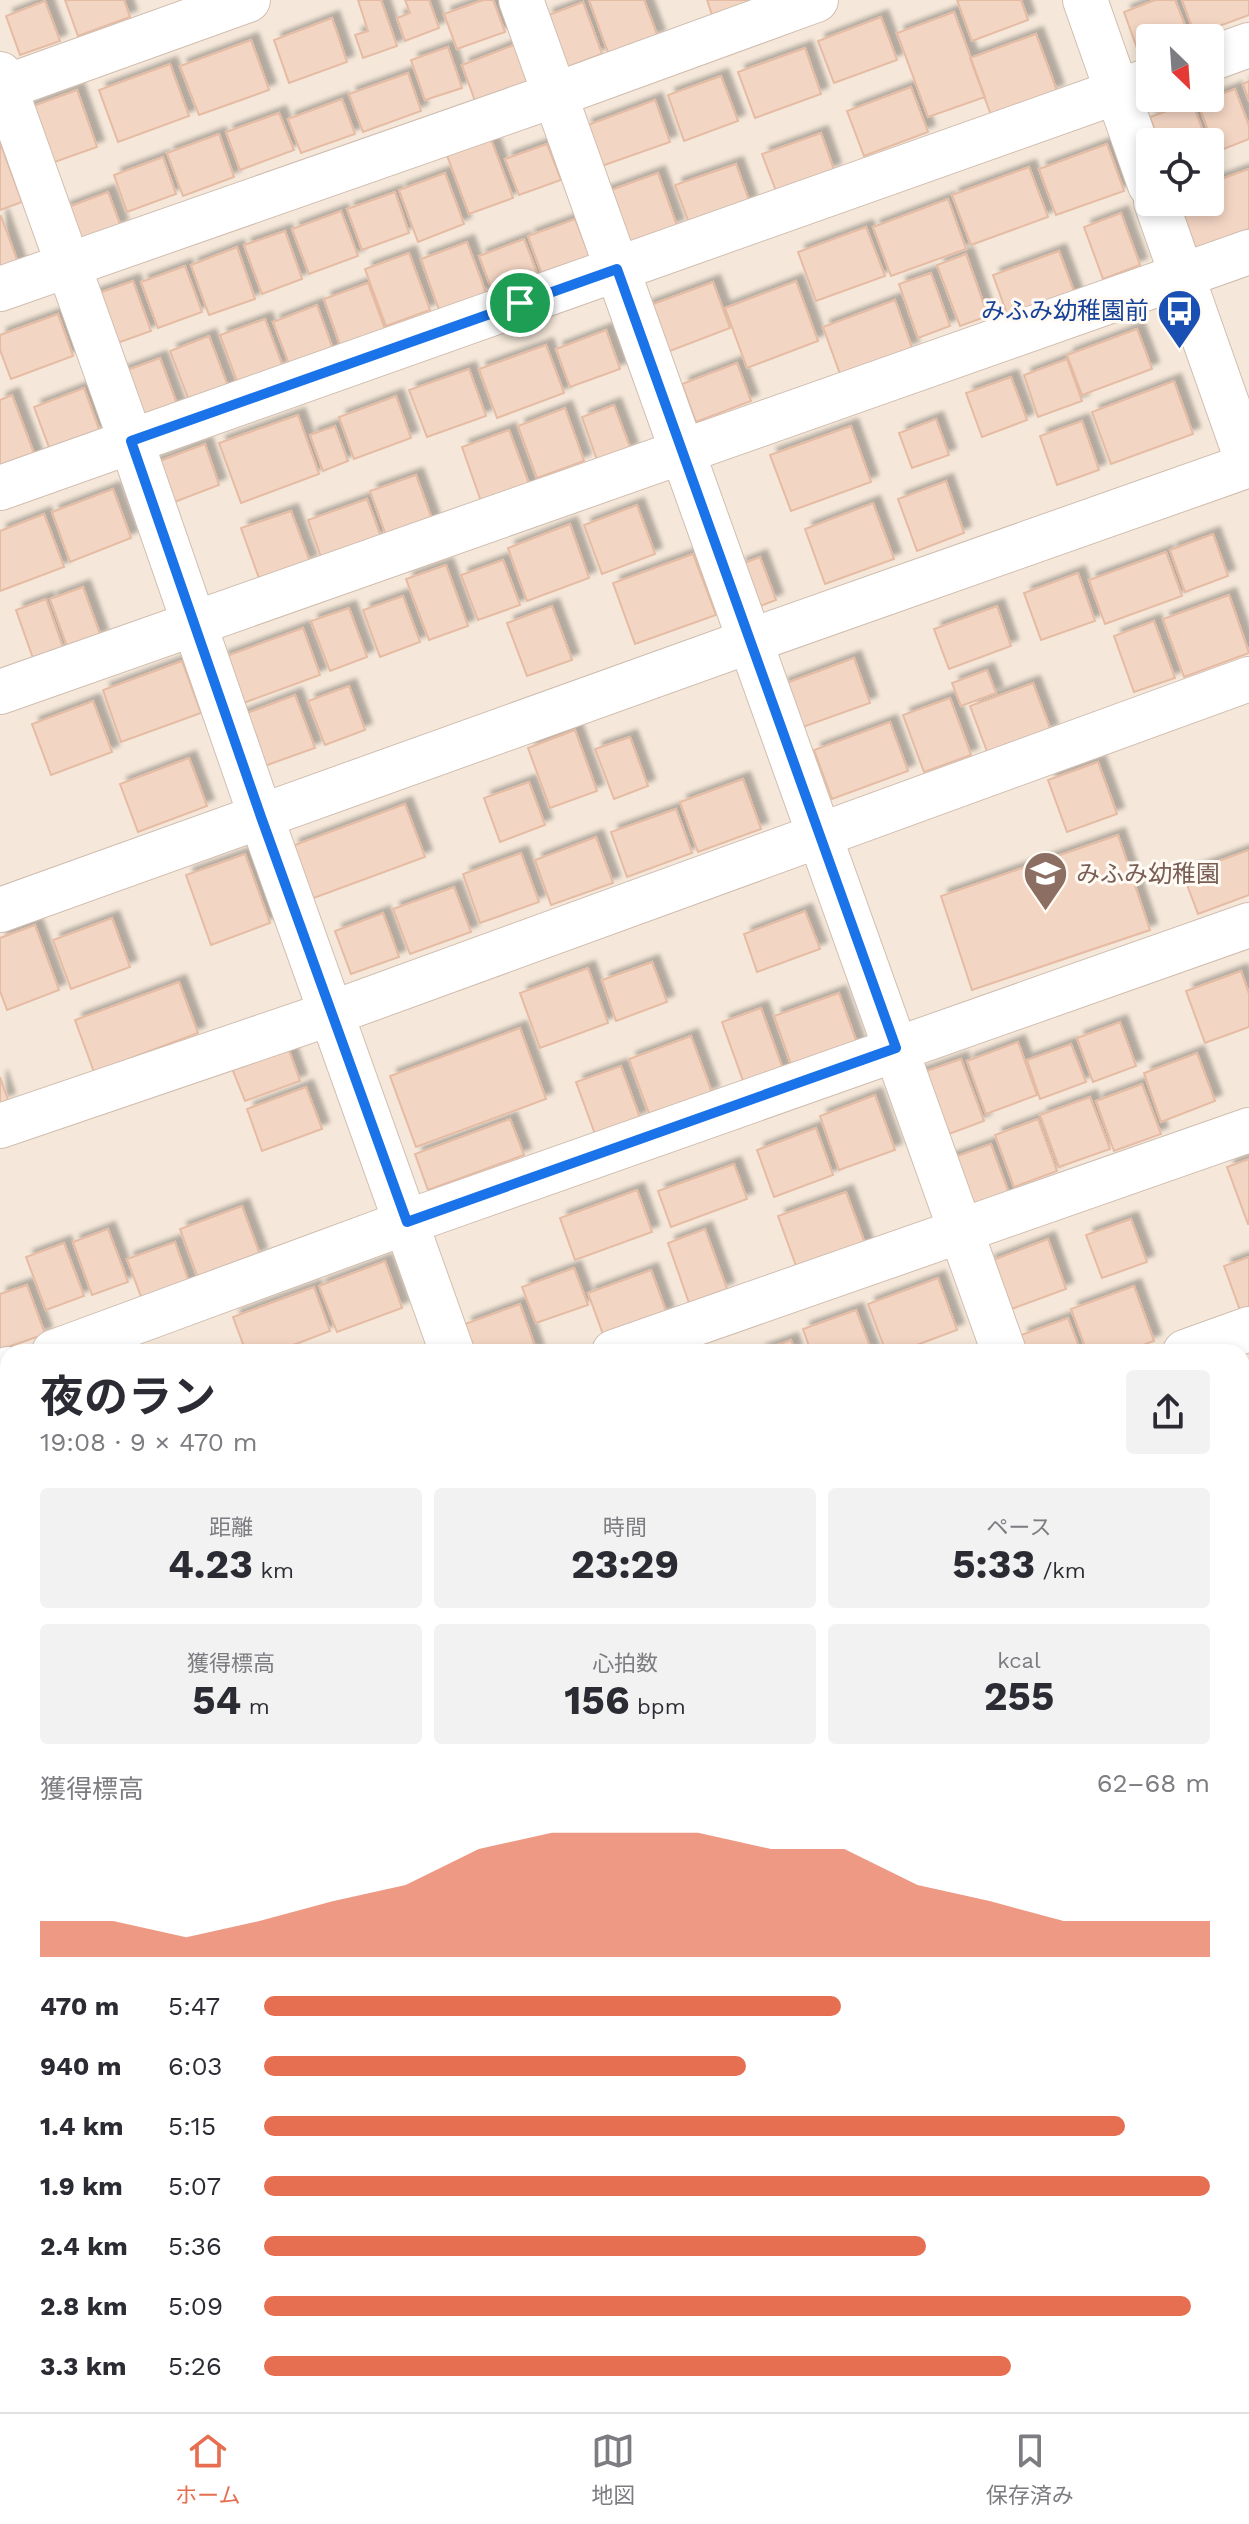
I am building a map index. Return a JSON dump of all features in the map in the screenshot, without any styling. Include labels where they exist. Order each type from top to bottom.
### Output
[{"type":"street","points":[[248,0],[2,84],[449,1344]]},
{"type":"street","points":[[521,0],[1001,1344]]},
{"type":"street","points":[[0,289],[555,95],[816,0]]},
{"type":"street","points":[[1085,0],[1134,86],[1141,128]]},
{"type":"street","points":[[1224,54],[1249,45]]},
{"type":"street","points":[[0,488],[1134,86]]},
{"type":"street","points":[[0,910],[1249,466],[1161,216]]},
{"type":"street","points":[[0,692],[1249,252]]},
{"type":"street","points":[[0,1126],[332,1013],[1249,679]]},
{"type":"street","points":[[76,1344],[407,1222],[1249,925]]},
{"type":"street","points":[[637,1344],[1249,1130]]},
{"type":"street","points":[[1207,1344],[1249,1329]]},
{"type":"shaded area","points":[[0,0],[1249,0],[1249,1344],[0,1344]]},
{"type":"building","points":[[65,0],[124,0],[130,17],[78,36]]},
{"type":"building","points":[[358,0],[381,0],[397,46],[363,58],[355,35],[368,31]]},
{"type":"building","points":[[405,0],[429,0],[439,28],[405,41],[397,18],[410,13]]},
{"type":"building","points":[[483,0],[493,0],[505,32],[457,49],[444,14]]},
{"type":"building","points":[[589,0],[644,0],[658,37],[609,55]]},
{"type":"building","points":[[707,0],[755,0],[713,18]]},
{"type":"building","points":[[957,0],[1021,0],[1028,20],[972,41]]},
{"type":"building","points":[[1155,0],[1175,0],[1184,24],[1136,24],[1136,45],[1124,12]]},
{"type":"building","points":[[1182,0],[1249,0],[1249,15],[1224,24],[1191,24]]},
{"type":"building","points":[[45,1],[60,41],[20,55],[6,16]]},
{"type":"building","points":[[583,2],[602,54],[565,68],[546,16]]},
{"type":"building","points":[[954,12],[985,97],[928,117],[897,33]]},
{"type":"building","points":[[881,17],[897,60],[834,83],[818,41]]},
{"type":"building","points":[[332,18],[347,62],[289,83],[274,40]]},
{"type":"building","points":[[1036,34],[1057,91],[991,115],[970,58]]},
{"type":"building","points":[[251,40],[269,90],[199,115],[180,66]]},
{"type":"building","points":[[514,45],[528,81],[475,101],[462,65]]},
{"type":"building","points":[[448,47],[462,88],[425,100],[411,60]]},
{"type":"building","points":[[805,48],[821,94],[755,118],[738,72]]},
{"type":"building","points":[[170,64],[189,116],[118,142],[99,90]]},
{"type":"building","points":[[408,73],[421,111],[363,132],[349,94]]},
{"type":"building","points":[[721,76],[738,121],[684,141],[668,95]]},
{"type":"building","points":[[1249,81],[1249,101],[1243,84]]},
{"type":"building","points":[[911,87],[928,132],[864,156],[847,111]]},
{"type":"building","points":[[1235,89],[1249,126],[1249,139],[1224,149],[1224,128],[1207,128],[1201,112],[1224,112],[1224,93]]},
{"type":"building","points":[[77,90],[97,147],[46,165],[25,109]]},
{"type":"building","points":[[342,99],[355,134],[301,153],[288,119]]},
{"type":"building","points":[[655,100],[670,142],[599,167],[585,126]]},
{"type":"building","points":[[1164,112],[1196,112],[1202,128],[1154,128],[1150,117]]},
{"type":"building","points":[[279,113],[294,150],[240,170],[226,132]]},
{"type":"building","points":[[821,133],[834,170],[776,191],[762,154]]},
{"type":"building","points":[[219,134],[234,177],[183,196],[167,153]]},
{"type":"building","points":[[489,134],[513,198],[469,214],[445,150]]},
{"type":"building","points":[[0,142],[22,202],[0,210]]},
{"type":"building","points":[[547,144],[561,180],[519,195],[505,159]]},
{"type":"building","points":[[1107,144],[1124,191],[1056,215],[1039,169]]},
{"type":"building","points":[[163,157],[176,194],[127,212],[114,175]]},
{"type":"building","points":[[736,164],[750,203],[689,223],[675,185]]},
{"type":"building","points":[[1029,167],[1048,217],[971,245],[952,195]]},
{"type":"building","points":[[1249,169],[1249,229],[1196,249],[1184,216],[1224,216],[1224,178]]},
{"type":"building","points":[[445,173],[464,224],[418,242],[399,190]]},
{"type":"building","points":[[658,173],[677,226],[619,247],[600,194]]},
{"type":"building","points":[[108,192],[121,227],[76,244],[63,209]]},
{"type":"building","points":[[395,192],[409,233],[362,250],[347,209]]},
{"type":"building","points":[[948,199],[966,249],[891,276],[873,227]]},
{"type":"building","points":[[341,211],[358,256],[309,274],[292,229]]},
{"type":"building","points":[[1121,213],[1140,265],[1103,279],[1084,227]]},
{"type":"building","points":[[0,217],[20,268],[0,275]]},
{"type":"building","points":[[575,219],[592,262],[544,280],[528,236]]},
{"type":"building","points":[[866,227],[885,276],[816,301],[798,252]]},
{"type":"building","points":[[285,231],[302,279],[262,294],[244,245]]},
{"type":"building","points":[[524,239],[540,281],[495,298],[479,256]]},
{"type":"building","points":[[467,242],[486,293],[439,310],[421,259]]},
{"type":"building","points":[[237,247],[255,299],[209,315],[191,265]]},
{"type":"building","points":[[1059,251],[1076,297],[1010,322],[993,275]]},
{"type":"building","points":[[409,253],[430,310],[386,326],[365,269]]},
{"type":"building","points":[[966,254],[988,316],[960,326],[937,265]]},
{"type":"building","points":[[185,266],[202,312],[158,328],[141,282]]},
{"type":"building","points":[[931,273],[950,326],[918,338],[899,284]]},
{"type":"building","points":[[133,281],[151,331],[109,346],[90,296]]},
{"type":"building","points":[[796,281],[818,341],[747,368],[725,308]]},
{"type":"building","points":[[713,282],[730,328],[662,354],[645,307]]},
{"type":"building","points":[[368,283],[386,332],[341,348],[324,299]]},
{"type":"building","points":[[895,300],[912,348],[840,374],[823,327]]},
{"type":"building","points":[[317,305],[334,352],[291,369],[273,322]]},
{"type":"building","points":[[58,314],[73,356],[11,379],[0,350],[0,335]]},
{"type":"building","points":[[265,319],[283,367],[238,384],[220,335]]},
{"type":"building","points":[[1137,329],[1152,369],[1082,395],[1067,355]]},
{"type":"building","points":[[606,330],[620,369],[570,387],[556,349]]},
{"type":"building","points":[[209,336],[229,389],[190,403],[170,351]]},
{"type":"building","points":[[546,345],[564,393],[497,418],[479,369]]},
{"type":"building","points":[[160,358],[178,407],[136,422],[119,373]]},
{"type":"building","points":[[1067,359],[1082,401],[1038,417],[1024,375]]},
{"type":"building","points":[[737,363],[751,401],[696,422],[682,384]]},
{"type":"building","points":[[469,369],[486,416],[427,437],[409,390]]},
{"type":"building","points":[[1011,377],[1027,420],[982,437],[966,393]]},
{"type":"building","points":[[1174,381],[1193,434],[1111,464],[1092,412]]},
{"type":"building","points":[[84,388],[100,432],[50,450],[34,407]]},
{"type":"building","points":[[12,395],[36,459],[0,472],[0,400]]},
{"type":"building","points":[[396,396],[411,438],[354,459],[339,417]]},
{"type":"building","points":[[614,405],[631,450],[598,463],[582,417]]},
{"type":"building","points":[[565,408],[584,461],[537,478],[518,426]]},
{"type":"building","points":[[298,415],[319,474],[241,503],[219,443]]},
{"type":"building","points":[[936,419],[949,455],[912,468],[899,433]]},
{"type":"building","points":[[1082,421],[1099,470],[1057,485],[1040,436]]},
{"type":"building","points":[[335,426],[348,461],[323,471],[310,435]]},
{"type":"building","points":[[851,426],[871,482],[791,511],[770,455]]},
{"type":"building","points":[[509,430],[531,489],[483,507],[462,447]]},
{"type":"building","points":[[205,444],[219,485],[164,506],[149,465]]},
{"type":"building","points":[[416,475],[433,522],[387,538],[370,491]]},
{"type":"building","points":[[946,481],[964,533],[917,551],[898,499]]},
{"type":"building","points":[[113,489],[131,538],[70,562],[52,512]]},
{"type":"building","points":[[367,499],[381,537],[322,560],[308,520]]},
{"type":"building","points":[[873,503],[894,559],[825,584],[805,529]]},
{"type":"building","points":[[637,505],[655,554],[602,574],[584,525]]},
{"type":"building","points":[[291,511],[310,562],[260,581],[241,528]]},
{"type":"building","points":[[44,514],[64,567],[0,591],[0,531]]},
{"type":"building","points":[[570,524],[589,578],[527,601],[508,548]]},
{"type":"building","points":[[1213,534],[1228,576],[1185,592],[1170,550]]},
{"type":"building","points":[[1166,552],[1182,596],[1105,624],[1089,580]]},
{"type":"building","points":[[693,554],[716,615],[635,644],[613,583]]},
{"type":"building","points":[[760,557],[776,600],[755,608],[739,565]]},
{"type":"building","points":[[503,560],[520,605],[478,620],[461,575]]},
{"type":"building","points":[[446,565],[468,626],[429,640],[406,579]]},
{"type":"building","points":[[1078,573],[1095,621],[1041,640],[1024,593]]},
{"type":"building","points":[[83,587],[101,637],[68,649],[50,599]]},
{"type":"building","points":[[1229,595],[1249,653],[1184,677],[1163,619]]},
{"type":"building","points":[[403,596],[420,642],[380,657],[363,610]]},
{"type":"building","points":[[46,599],[64,650],[34,661],[16,610]]},
{"type":"building","points":[[552,606],[572,660],[527,676],[507,623]]},
{"type":"building","points":[[997,606],[1011,646],[949,669],[934,629]]},
{"type":"building","points":[[349,608],[367,657],[330,671],[311,621]]},
{"type":"building","points":[[1154,621],[1175,678],[1134,692],[1114,636]]},
{"type":"building","points":[[303,628],[320,675],[238,705],[221,658]]},
{"type":"building","points":[[854,658],[870,703],[797,729],[781,685]]},
{"type":"building","points":[[182,661],[201,713],[121,742],[103,690]]},
{"type":"building","points":[[987,670],[996,693],[961,706],[952,683]]},
{"type":"building","points":[[1033,683],[1051,731],[988,754],[970,706]]},
{"type":"building","points":[[349,686],[365,730],[325,745],[308,701]]},
{"type":"building","points":[[295,695],[315,748],[256,769],[237,717]]},
{"type":"building","points":[[950,698],[971,755],[924,772],[903,715]]},
{"type":"building","points":[[93,701],[112,752],[51,775],[32,724]]},
{"type":"building","points":[[890,722],[908,771],[832,799],[814,750]]},
{"type":"building","points":[[575,730],[597,791],[550,808],[528,748]]},
{"type":"building","points":[[630,737],[648,786],[614,799],[595,749]]},
{"type":"building","points":[[189,758],[207,806],[138,832],[120,784]]},
{"type":"building","points":[[1098,762],[1117,814],[1067,832],[1048,780]]},
{"type":"building","points":[[743,779],[761,829],[698,852],[680,802]]},
{"type":"building","points":[[529,782],[545,825],[500,842],[484,798]]},
{"type":"building","points":[[405,804],[425,857],[311,899],[292,846]]},
{"type":"building","points":[[676,809],[692,853],[627,877],[611,832]]},
{"type":"building","name":"みふみ幼稚園","points":[[1118,835],[1150,930],[972,990],[941,896]]},
{"type":"building","points":[[596,837],[613,883],[551,905],[535,860]]},
{"type":"building","points":[[1249,850],[1249,895],[1198,914],[1183,874]]},
{"type":"building","points":[[521,853],[539,902],[480,923],[463,874]]},
{"type":"building","points":[[245,854],[270,923],[211,945],[186,875]]},
{"type":"building","points":[[454,887],[471,932],[410,954],[393,909]]},
{"type":"building","points":[[805,911],[820,949],[757,972],[744,934]]},
{"type":"building","points":[[383,913],[399,957],[351,974],[335,931]]},
{"type":"building","points":[[112,918],[130,967],[71,989],[53,940]]},
{"type":"building","points":[[35,925],[59,990],[7,1010],[0,991],[0,938]]},
{"type":"building","points":[[652,962],[667,1002],[616,1021],[602,980]]},
{"type":"building","points":[[588,968],[608,1023],[540,1048],[520,993]]},
{"type":"building","points":[[1241,971],[1249,994],[1249,1027],[1205,1043],[1186,991]]},
{"type":"building","points":[[179,982],[198,1033],[94,1072],[75,1020]]},
{"type":"building","points":[[839,993],[858,1046],[793,1070],[774,1016]]},
{"type":"building","points":[[761,1008],[785,1075],[746,1089],[722,1022]]},
{"type":"building","points":[[1120,1022],[1136,1066],[1093,1082],[1077,1038]]},
{"type":"building","points":[[520,1028],[546,1099],[416,1147],[390,1076]]},
{"type":"building","points":[[691,1036],[712,1093],[650,1116],[629,1059]]},
{"type":"building","points":[[286,1042],[300,1081],[245,1101],[230,1063]]},
{"type":"building","points":[[1018,1042],[1037,1095],[986,1114],[967,1061]]},
{"type":"building","points":[[1071,1044],[1086,1082],[1040,1099],[1027,1060]]},
{"type":"building","points":[[1197,1053],[1215,1101],[1161,1122],[1144,1073]]},
{"type":"building","points":[[961,1059],[984,1121],[938,1138],[915,1075]]},
{"type":"building","points":[[621,1066],[640,1118],[595,1134],[576,1082]]},
{"type":"building","points":[[0,1077],[8,1100],[0,1103]]},
{"type":"building","points":[[1142,1084],[1161,1134],[1114,1151],[1096,1101]]},
{"type":"building","points":[[306,1087],[322,1129],[262,1151],[247,1109]]},
{"type":"building","points":[[875,1095],[895,1150],[839,1170],[820,1116]]},
{"type":"building","points":[[1090,1097],[1110,1149],[1059,1167],[1040,1115]]},
{"type":"building","points":[[510,1119],[524,1155],[428,1190],[415,1154]]},
{"type":"building","points":[[1038,1119],[1057,1171],[1014,1187],[995,1135]]},
{"type":"building","points":[[816,1128],[833,1175],[774,1197],[757,1150]]},
{"type":"building","points":[[991,1144],[1011,1199],[965,1215],[946,1160]]},
{"type":"building","points":[[1249,1159],[1249,1224],[1248,1224],[1227,1167]]},
{"type":"building","points":[[734,1164],[747,1199],[671,1227],[658,1191]]},
{"type":"building","points":[[637,1190],[652,1232],[575,1260],[560,1218]]},
{"type":"building","points":[[846,1192],[867,1249],[799,1274],[778,1216]]},
{"type":"building","points":[[242,1206],[260,1255],[198,1278],[180,1229]]},
{"type":"building","points":[[1131,1219],[1147,1262],[1102,1278],[1086,1235]]},
{"type":"building","points":[[108,1229],[128,1282],[92,1295],[73,1242]]},
{"type":"building","points":[[705,1229],[727,1289],[689,1303],[668,1243]]},
{"type":"building","points":[[1048,1239],[1066,1289],[1006,1311],[988,1262]]},
{"type":"building","points":[[175,1242],[190,1285],[143,1302],[127,1259]]},
{"type":"building","points":[[64,1243],[84,1296],[46,1310],[26,1257]]},
{"type":"building","points":[[1249,1257],[1249,1310],[1241,1313],[1224,1266]]},
{"type":"building","points":[[385,1261],[402,1308],[337,1332],[319,1286]]},
{"type":"building","points":[[574,1268],[588,1305],[536,1323],[522,1287]]},
{"type":"building","points":[[651,1270],[667,1314],[604,1337],[588,1293]]},
{"type":"building","points":[[938,1278],[957,1330],[919,1344],[883,1344],[868,1304]]},
{"type":"building","points":[[27,1285],[45,1334],[17,1344],[0,1344],[0,1294]]},
{"type":"building","points":[[1134,1286],[1154,1341],[1146,1344],[1084,1344],[1071,1309]]},
{"type":"building","points":[[314,1287],[330,1331],[296,1344],[243,1344],[233,1317]]},
{"type":"building","points":[[520,1304],[534,1344],[472,1344],[465,1324]]},
{"type":"building","points":[[856,1310],[869,1344],[808,1344],[803,1329]]},
{"type":"building","points":[[1068,1318],[1078,1344],[1024,1344],[1021,1335]]},
{"type":"place","name":"みふみ幼稚園前","points":[[1180,350]]},
{"type":"place","name":"みふみ幼稚園","points":[[1045,913]]},
{"type":"route","points":[[617,269],[896,1048],[407,1222],[261,817],[131,441],[520,303],[617,269]]}]
